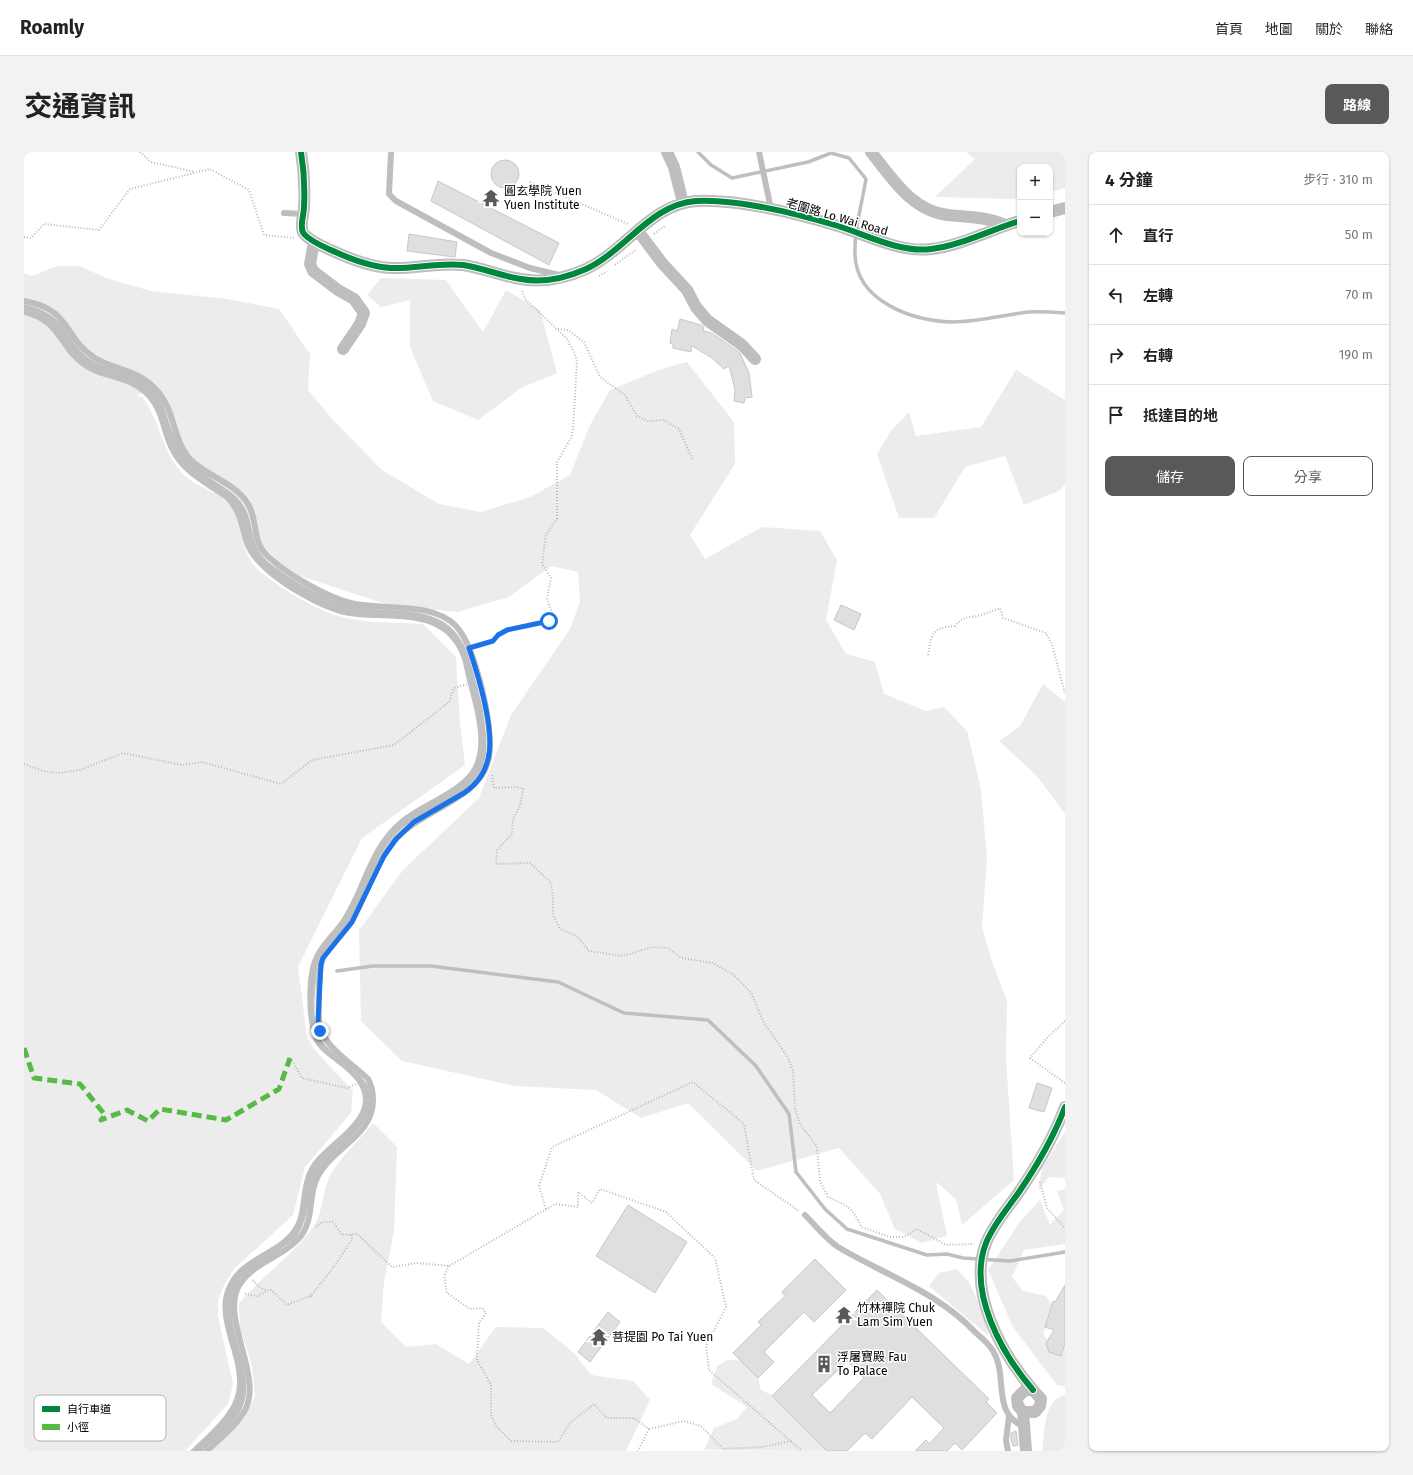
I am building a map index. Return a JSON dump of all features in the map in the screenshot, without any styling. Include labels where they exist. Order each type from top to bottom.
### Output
[{"type":"street","points":[[301,152],[303,165],[302,230],[305,235],[314,242],[310,264],[313,271],[338,290],[354,299],[364,314],[360,324],[343,349]]},
{"type":"street","points":[[667,152],[674,167],[683,203]]},
{"type":"street","points":[[871,152],[901,188],[922,206],[948,215],[971,216],[995,220],[1006,225]]},
{"type":"street","name":"老圍路 Lo Wai Road","points":[[314,242],[354,261],[391,268],[432,264],[461,265],[521,279],[543,281],[564,277],[587,269],[624,244],[635,228],[671,207],[696,201],[718,202],[771,209],[839,226],[883,242],[916,249],[932,249],[1017,222]]},
{"type":"street","points":[[1053,211],[1065,208]]},
{"type":"street","points":[[635,228],[662,263],[687,290],[696,307],[707,320],[742,344],[755,359]]},
{"type":"street","points":[[1027,1413],[1038,1410],[1041,1402],[1039,1395],[1018,1373],[989,1321],[980,1281],[981,1258],[987,1241],[1049,1146],[1065,1106]]},
{"type":"street","points":[[1018,1373],[1018,1406],[1027,1413]]},
{"type":"street","points":[[1019,1394],[1026,1390],[1033,1390]]},
{"type":"street","points":[[1026,1451],[1025,1430],[1027,1413]]},
{"type":"lane","points":[[391,152],[389,194],[396,201],[491,254],[530,268],[564,277]]},
{"type":"lane","points":[[759,152],[771,209]]},
{"type":"lane","points":[[284,213],[303,214]]},
{"type":"lane","points":[[24,301],[40,305],[56,314],[64,321],[81,346],[92,356],[103,362],[139,375],[156,390],[169,407],[181,444],[190,459],[235,491],[250,506],[257,541],[272,560],[330,596],[354,604],[430,611],[440,615],[456,627],[469,648],[479,681],[488,720],[489,757],[485,769],[472,788],[414,822],[396,839],[384,856],[352,922],[323,958],[321,964],[318,1021],[322,1035],[328,1043],[368,1079],[372,1086],[372,1116],[362,1130],[327,1164],[318,1176],[314,1184],[309,1218],[301,1236],[292,1246],[246,1276],[236,1291],[233,1309],[247,1370],[249,1392],[248,1400],[245,1409],[236,1423],[207,1451]]},
{"type":"lane","points":[[805,1215],[836,1246],[921,1289],[961,1317],[993,1351],[998,1366],[1003,1403],[1009,1416],[1016,1424],[1025,1430]]},
{"type":"lane","points":[[1008,1451],[1006,1440],[1009,1416]]},
{"type":"path","points":[[140,152],[151,162],[196,173]]},
{"type":"path","points":[[24,237],[31,238],[44,224],[99,230],[130,189],[210,169],[249,190],[264,235],[295,239]]},
{"type":"path","points":[[530,182],[635,228]]},
{"type":"path","points":[[614,266],[668,223]]},
{"type":"path","points":[[596,277],[608,270]]},
{"type":"path","points":[[469,648],[493,641],[498,635],[507,630],[549,621],[552,613],[547,598],[551,578],[542,564],[546,534],[557,519],[557,462],[571,438],[573,429],[577,362],[567,339],[525,299],[520,288],[528,289]]},
{"type":"path","points":[[557,329],[568,330],[584,342],[600,377],[625,395],[637,416],[648,421],[664,420],[679,429],[693,461]]},
{"type":"path","points":[[928,655],[932,636],[936,630],[955,626],[960,619],[965,617],[979,616],[1000,608],[1003,618],[1046,634],[1052,644],[1065,694]]},
{"type":"path","points":[[24,764],[43,771],[58,773],[80,770],[123,753],[182,765],[202,762],[281,784],[312,760],[394,745],[449,702],[454,688],[479,681]]},
{"type":"path","points":[[489,757],[494,788],[516,787],[523,789],[520,806],[513,819],[512,834],[497,850],[496,864],[530,863],[551,883],[553,915],[560,929],[577,936],[588,951],[622,956],[653,947],[668,948],[681,958],[713,963],[734,975],[751,993],[764,1022],[787,1056],[793,1071],[795,1109],[800,1124],[817,1148],[820,1181],[828,1197],[845,1205],[856,1214],[861,1227],[890,1237],[904,1238],[917,1229],[946,1245],[987,1241]]},
{"type":"path","points":[[1065,1021],[1047,1038],[1030,1058],[1065,1083]]},
{"type":"path","points":[[290,1058],[302,1078],[347,1088],[368,1079]]},
{"type":"path","points":[[546,1209],[539,1186],[552,1147],[694,1082],[744,1124],[754,1180],[805,1215]]},
{"type":"path","points":[[1035,1186],[1040,1180],[1047,1208],[1065,1228]]},
{"type":"path","points":[[791,1441],[762,1447],[723,1449],[701,1426],[684,1421],[649,1429],[634,1418],[607,1418],[594,1404],[570,1423],[558,1442],[511,1441],[496,1426],[491,1415],[491,1385],[477,1360],[479,1323],[486,1313],[482,1308],[470,1310],[448,1293],[444,1276],[449,1266],[555,1204],[578,1207],[578,1192],[592,1203],[600,1189],[666,1212],[714,1258],[726,1307],[706,1346],[709,1370],[791,1441],[802,1451]]},
{"type":"path","points":[[311,1228],[322,1222],[333,1222],[342,1235],[357,1234],[392,1267],[417,1263],[449,1266]]},
{"type":"path","points":[[310,1297],[336,1264],[352,1239],[351,1234]]},
{"type":"path","points":[[252,1279],[258,1286],[268,1291],[271,1290],[287,1305],[312,1295]]},
{"type":"path","points":[[239,1294],[258,1296],[268,1291]]},
{"type":"path","points":[[638,1451],[649,1429]]},
{"type":"shaded area","points":[[966,152],[1065,152],[1065,188],[1053,191],[1053,164],[1017,164],[1017,198],[935,197],[975,159]]},
{"type":"shaded area","points":[[57,266],[79,266],[109,279],[151,291],[227,299],[279,309],[310,354],[308,390],[334,421],[382,470],[439,504],[481,512],[530,497],[570,475],[590,425],[610,390],[661,369],[687,362],[734,422],[735,464],[690,535],[705,559],[762,527],[820,531],[837,560],[826,620],[846,654],[875,662],[884,694],[926,711],[944,707],[967,731],[981,789],[987,859],[982,927],[992,962],[1007,1001],[1006,1058],[1014,1180],[962,1225],[956,1199],[936,1182],[947,1236],[922,1243],[895,1229],[880,1194],[839,1148],[757,1171],[688,1103],[641,1118],[596,1090],[514,1086],[402,1061],[361,1021],[359,930],[403,870],[479,798],[511,715],[570,629],[580,602],[578,572],[551,566],[509,597],[457,612],[386,604],[288,572],[238,521],[243,543],[253,564],[277,585],[321,610],[340,617],[364,621],[423,624],[456,657],[460,724],[465,765],[362,838],[298,967],[307,1037],[314,1049],[353,1091],[351,1113],[305,1167],[293,1215],[234,1269],[224,1285],[218,1301],[218,1316],[233,1384],[228,1404],[185,1451],[24,1451],[24,273],[32,276]],"holes":[[[150,390],[181,451],[215,494],[186,477],[178,468],[172,459],[148,406],[142,397],[136,396]]]},
{"type":"shaded area","points":[[381,278],[446,280],[483,332],[506,290],[540,310],[557,373],[521,388],[478,420],[433,401],[410,347],[410,300],[381,307],[367,295]]},
{"type":"shaded area","points":[[24,304],[43,311],[58,321],[80,350],[92,360],[141,380],[155,392],[160,399],[174,434],[187,454],[204,473],[237,497],[241,502],[249,518],[258,549],[271,564],[289,577],[321,595],[354,606],[416,612],[443,622],[455,631],[464,645],[469,657],[478,687],[484,716],[486,754],[482,768],[474,780],[463,791],[450,800],[408,824],[388,843],[375,866],[353,915],[346,926],[321,956],[317,969],[314,1002],[316,1027],[325,1045],[358,1074],[367,1084],[371,1096],[370,1110],[360,1127],[316,1174],[306,1216],[300,1232],[295,1239],[241,1278],[233,1295],[232,1312],[234,1329],[246,1381],[245,1398],[239,1414],[227,1429],[203,1451],[190,1451],[224,1417],[232,1404],[237,1389],[237,1374],[225,1327],[223,1311],[224,1295],[230,1280],[244,1265],[287,1236],[297,1221],[308,1170],[319,1155],[351,1125],[362,1108],[363,1099],[358,1083],[352,1076],[324,1053],[314,1040],[309,1018],[307,993],[312,961],[318,949],[341,920],[348,908],[370,859],[384,836],[393,826],[409,813],[454,786],[471,771],[476,760],[478,748],[477,721],[463,661],[451,639],[438,629],[424,623],[408,620],[356,617],[340,614],[302,597],[275,580],[254,560],[247,550],[237,518],[225,499],[193,478],[179,465],[166,443],[158,417],[148,399],[140,391],[131,386],[96,374],[79,364],[50,329],[35,318],[24,315]]},
{"type":"shaded area","points":[[1016,370],[1065,400],[1065,484],[1059,491],[1024,505],[1005,456],[965,467],[934,518],[899,518],[877,454],[891,431],[909,412],[916,436],[981,427]]},
{"type":"shaded area","points":[[1043,684],[1065,702],[1065,814],[1037,776],[999,741],[1020,726]]},
{"type":"shaded area","points":[[373,1123],[397,1147],[394,1231],[384,1282],[381,1322],[406,1347],[436,1344],[469,1364],[496,1327],[543,1328],[575,1354],[591,1375],[633,1381],[650,1400],[626,1451],[211,1451],[243,1420],[255,1396],[252,1366],[240,1328],[239,1304],[257,1284],[305,1238],[319,1216],[327,1184],[333,1170]]},
{"type":"shaded area","points":[[1065,1132],[1065,1178],[1049,1177],[1038,1191],[1042,1168]]},
{"type":"shaded area","points":[[1065,1189],[1065,1244],[1024,1250],[1012,1277],[1023,1291],[1046,1296],[1056,1311],[1043,1333],[1051,1347],[1065,1347],[1065,1386],[1057,1385],[1013,1327],[988,1270],[1021,1220],[1040,1200],[1050,1225],[1064,1210],[1057,1191]]},
{"type":"shaded area","points":[[957,1269],[970,1284],[990,1329],[987,1335],[929,1286],[939,1273]]},
{"type":"shaded area","points":[[727,1360],[754,1361],[761,1390],[785,1401],[838,1451],[704,1450],[714,1428],[737,1419],[747,1407],[711,1384],[717,1366]]},
{"type":"shaded area","points":[[1065,1395],[1065,1451],[1042,1451],[1046,1418],[1049,1410],[1058,1398]]},
{"type":"building","points":[[505,160],[515,164],[519,174],[515,184],[505,188],[495,184],[491,174],[495,164]]},
{"type":"building","points":[[438,181],[559,243],[549,265],[431,201]]},
{"type":"building","points":[[409,234],[457,242],[455,257],[407,251]]},
{"type":"building","points":[[680,319],[701,325],[704,327],[703,331],[712,333],[740,353],[749,373],[752,397],[745,398],[744,403],[734,401],[735,389],[729,366],[724,369],[712,358],[692,346],[691,352],[673,348],[673,344],[670,343],[672,329],[677,331]]},
{"type":"building","points":[[841,605],[861,614],[854,630],[834,620]]},
{"type":"building","points":[[1037,1083],[1052,1088],[1044,1112],[1029,1108]]},
{"type":"building","points":[[628,1205],[687,1242],[655,1293],[596,1256]]},
{"type":"building","points":[[815,1259],[846,1290],[814,1322],[804,1312],[764,1352],[774,1362],[758,1378],[733,1353],[761,1325],[758,1322],[785,1296],[782,1292]]},
{"type":"building","points":[[1065,1285],[1065,1343],[1061,1356],[1049,1352],[1046,1343],[1054,1330],[1045,1327],[1053,1301],[1055,1302]]},
{"type":"building","points":[[877,1290],[989,1399],[986,1402],[997,1413],[962,1450],[955,1443],[947,1451],[915,1451],[926,1440],[929,1444],[944,1428],[912,1397],[872,1439],[865,1433],[847,1451],[827,1451],[772,1396]],"holes":[[[847,1361],[864,1378],[830,1413],[812,1395]]]},
{"type":"building","name":"菩提園 Po Tai Yuen","points":[[608,1312],[620,1322],[590,1362],[578,1352]]},
{"type":"building","points":[[1016,1431],[1018,1445],[1013,1446],[1011,1433]]},
{"type":"waterway","points":[[698,152],[711,165],[732,178],[808,162],[831,153],[849,158],[866,179],[855,245],[858,271],[865,285],[889,306],[921,318],[953,322],[981,320],[1028,312],[1065,313]]},
{"type":"waterway","points":[[337,971],[373,966],[431,966],[558,982],[624,1013],[708,1020],[756,1066],[789,1114],[796,1172],[825,1209],[847,1229],[927,1255],[947,1254],[963,1258],[1010,1261],[1065,1252]]},
{"type":"marked path","points":[[24,1048],[34,1078],[80,1084],[105,1115],[101,1120],[127,1110],[148,1121],[160,1109],[226,1120],[279,1089],[290,1058]]},
{"type":"cycle path","points":[[301,152],[304,186],[302,230],[304,233],[317,244],[345,256],[360,262],[391,268],[454,264],[470,266],[521,279],[554,279],[586,269],[600,261],[665,210],[680,204],[696,201],[730,202],[787,212],[838,226],[896,246],[919,250],[942,247],[965,241],[1017,222]]},
{"type":"cycle path","points":[[1033,1390],[1021,1375],[999,1341],[984,1302],[981,1282],[981,1262],[989,1236],[1039,1161],[1050,1141],[1065,1107]]},
{"type":"place","name":"圓玄學院 Yuen Yuen Institute","points":[[491,198]]},
{"type":"place","name":"竹林禪院 Chuk Lam Sim Yuen","points":[[844,1315]]},
{"type":"place","name":"菩提園 Po Tai Yuen","points":[[599,1337]]},
{"type":"place","name":"浮屠寶殿 Fau To Palace","points":[[824,1364]]},
{"type":"route","points":[[320,1031],[318,1021],[321,964],[323,958],[352,922],[384,856],[396,839],[414,822],[472,788],[485,769],[489,757],[488,720],[474,661],[469,648],[493,641],[498,635],[507,630],[549,621]]}]
